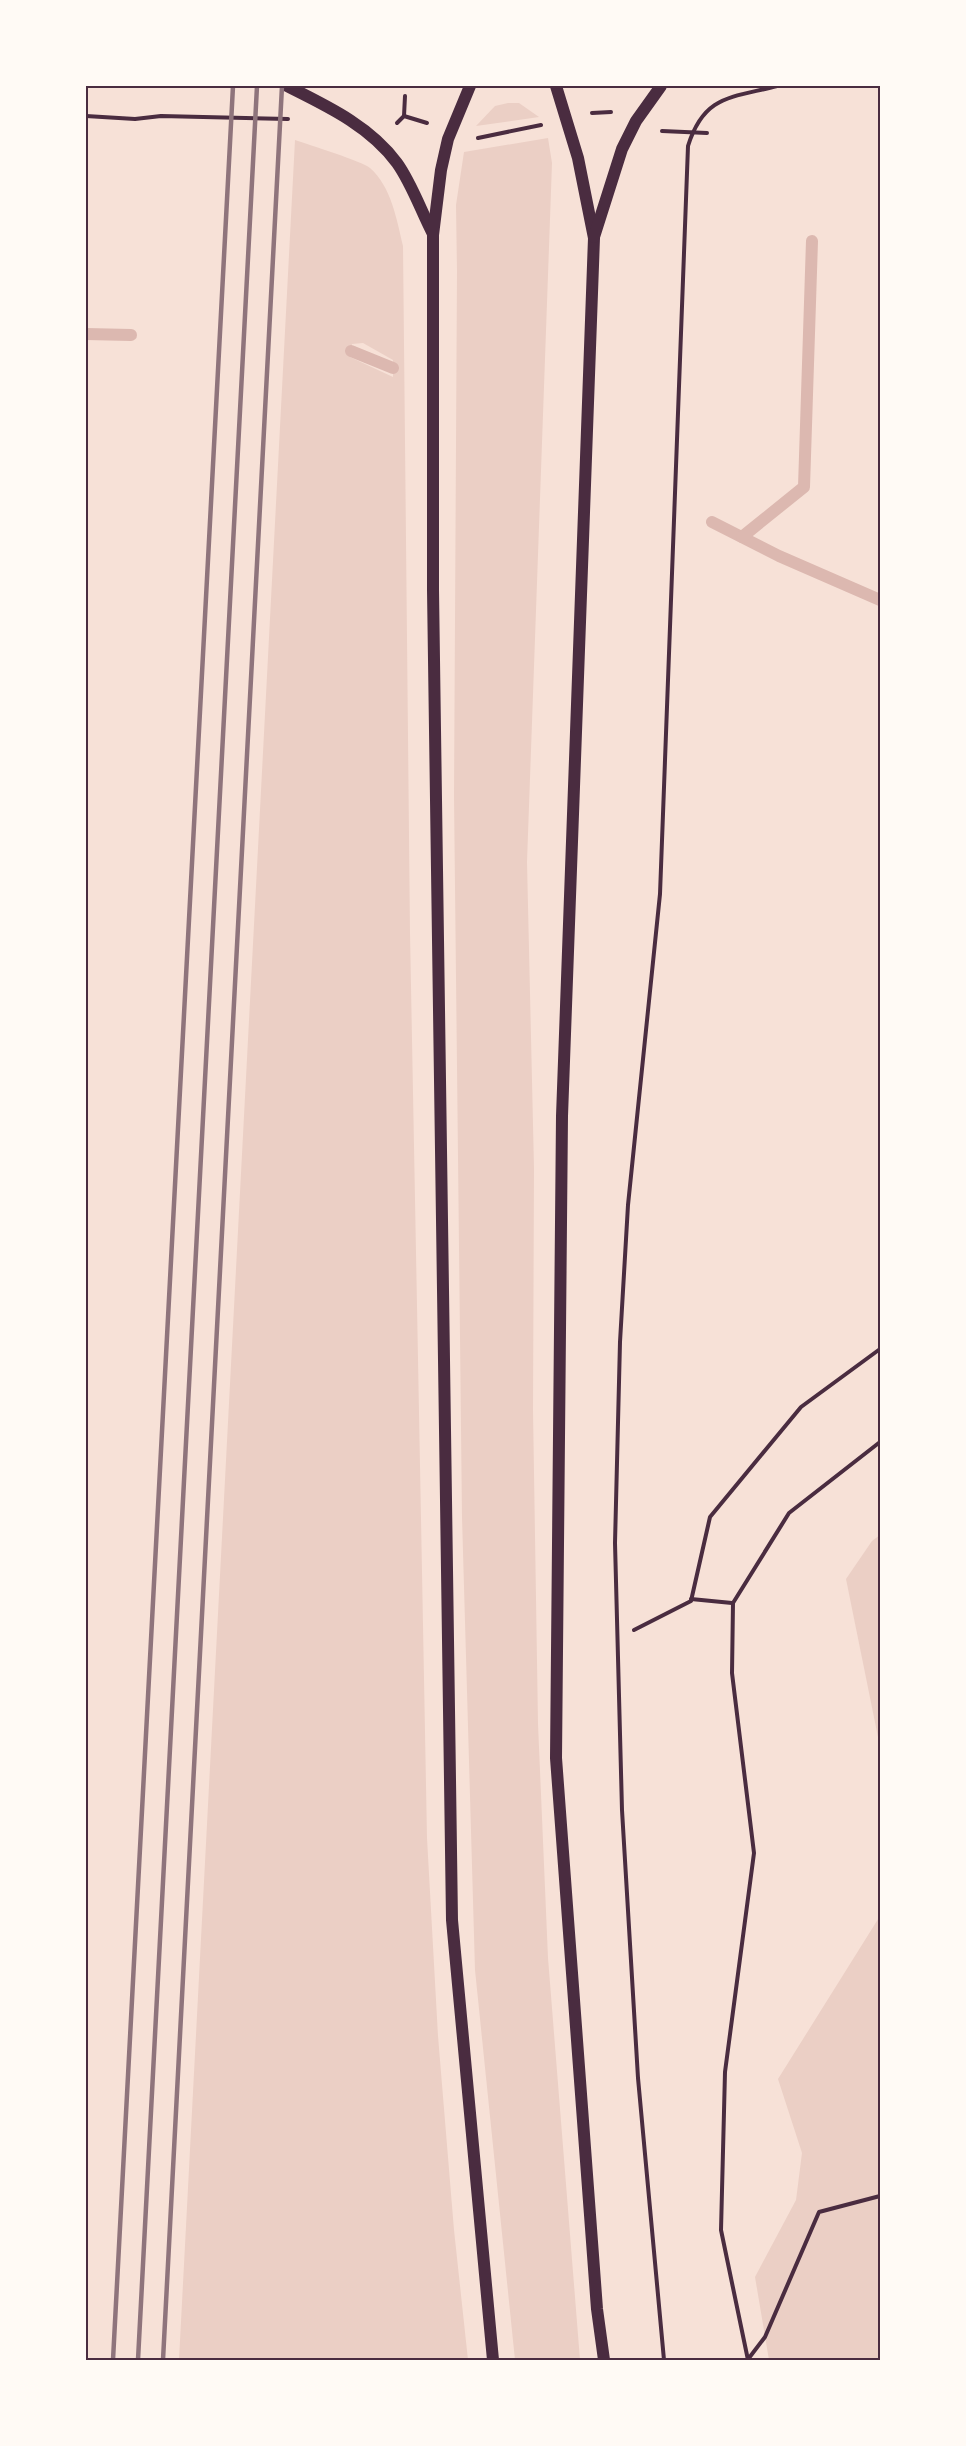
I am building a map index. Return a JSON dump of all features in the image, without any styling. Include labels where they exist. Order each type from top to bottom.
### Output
[{"type":"main road","points":[[287,86],[341,113],[381,146],[397,163],[433,235]]},
{"type":"main road","points":[[470,86],[451,131],[444,155],[433,235],[433,590],[452,1920],[493,2361]]},
{"type":"main road","points":[[556,86],[578,158],[594,238],[562,1116],[556,1758],[597,2309],[604,2361]]},
{"type":"main road","points":[[594,238],[622,149],[636,121],[662,86]]},
{"type":"path","points":[[664,2361],[638,2078],[622,1810],[615,1543],[620,1342],[628,1205],[660,894],[688,146],[702,114],[718,101],[777,86]]},
{"type":"path","points":[[404,116],[405,96]]},
{"type":"path","points":[[86,116],[135,119],[161,116]]},
{"type":"path","points":[[691,1599],[710,1517],[801,1407],[880,1349]]},
{"type":"path","points":[[748,2360],[721,2230],[725,2072],[754,1853],[732,1673],[733,1603],[789,1513],[880,1442]]},
{"type":"path","points":[[634,1630],[691,1599],[733,1603]]},
{"type":"path","points":[[748,2360],[765,2337],[819,2212],[880,2196]]},
{"type":"shaded area","points":[[519,103],[539,117],[476,126],[495,106]]},
{"type":"shaded area","points":[[548,138],[552,163],[527,862],[534,1168],[533,1410],[538,1724],[548,1958],[580,2360],[515,2360],[475,1970],[462,1517],[454,796],[456,205],[464,152]]},
{"type":"shaded area","points":[[295,140],[346,157],[370,168],[388,194],[403,246],[410,933],[427,1838],[438,2036],[454,2230],[468,2360],[179,2360]],"holes":[[[363,343],[393,360],[393,377],[350,357],[352,344]]]},
{"type":"shaded area","points":[[880,1535],[880,1747],[846,1579],[872,1541]]},
{"type":"shaded area","points":[[880,1916],[880,2360],[769,2360],[755,2277],[796,2200],[802,2153],[778,2079]]},
{"type":"waterway","points":[[742,537],[804,487],[812,241]]},
{"type":"waterway","points":[[86,334],[131,335]]},
{"type":"waterway","points":[[351,351],[393,368]]},
{"type":"waterway","points":[[712,522],[779,556],[880,600]]},
{"type":"railway","points":[[113,2360],[233,86]]},
{"type":"railway","points":[[138,2360],[257,86]]},
{"type":"railway","points":[[163,2360],[282,86]]}]
